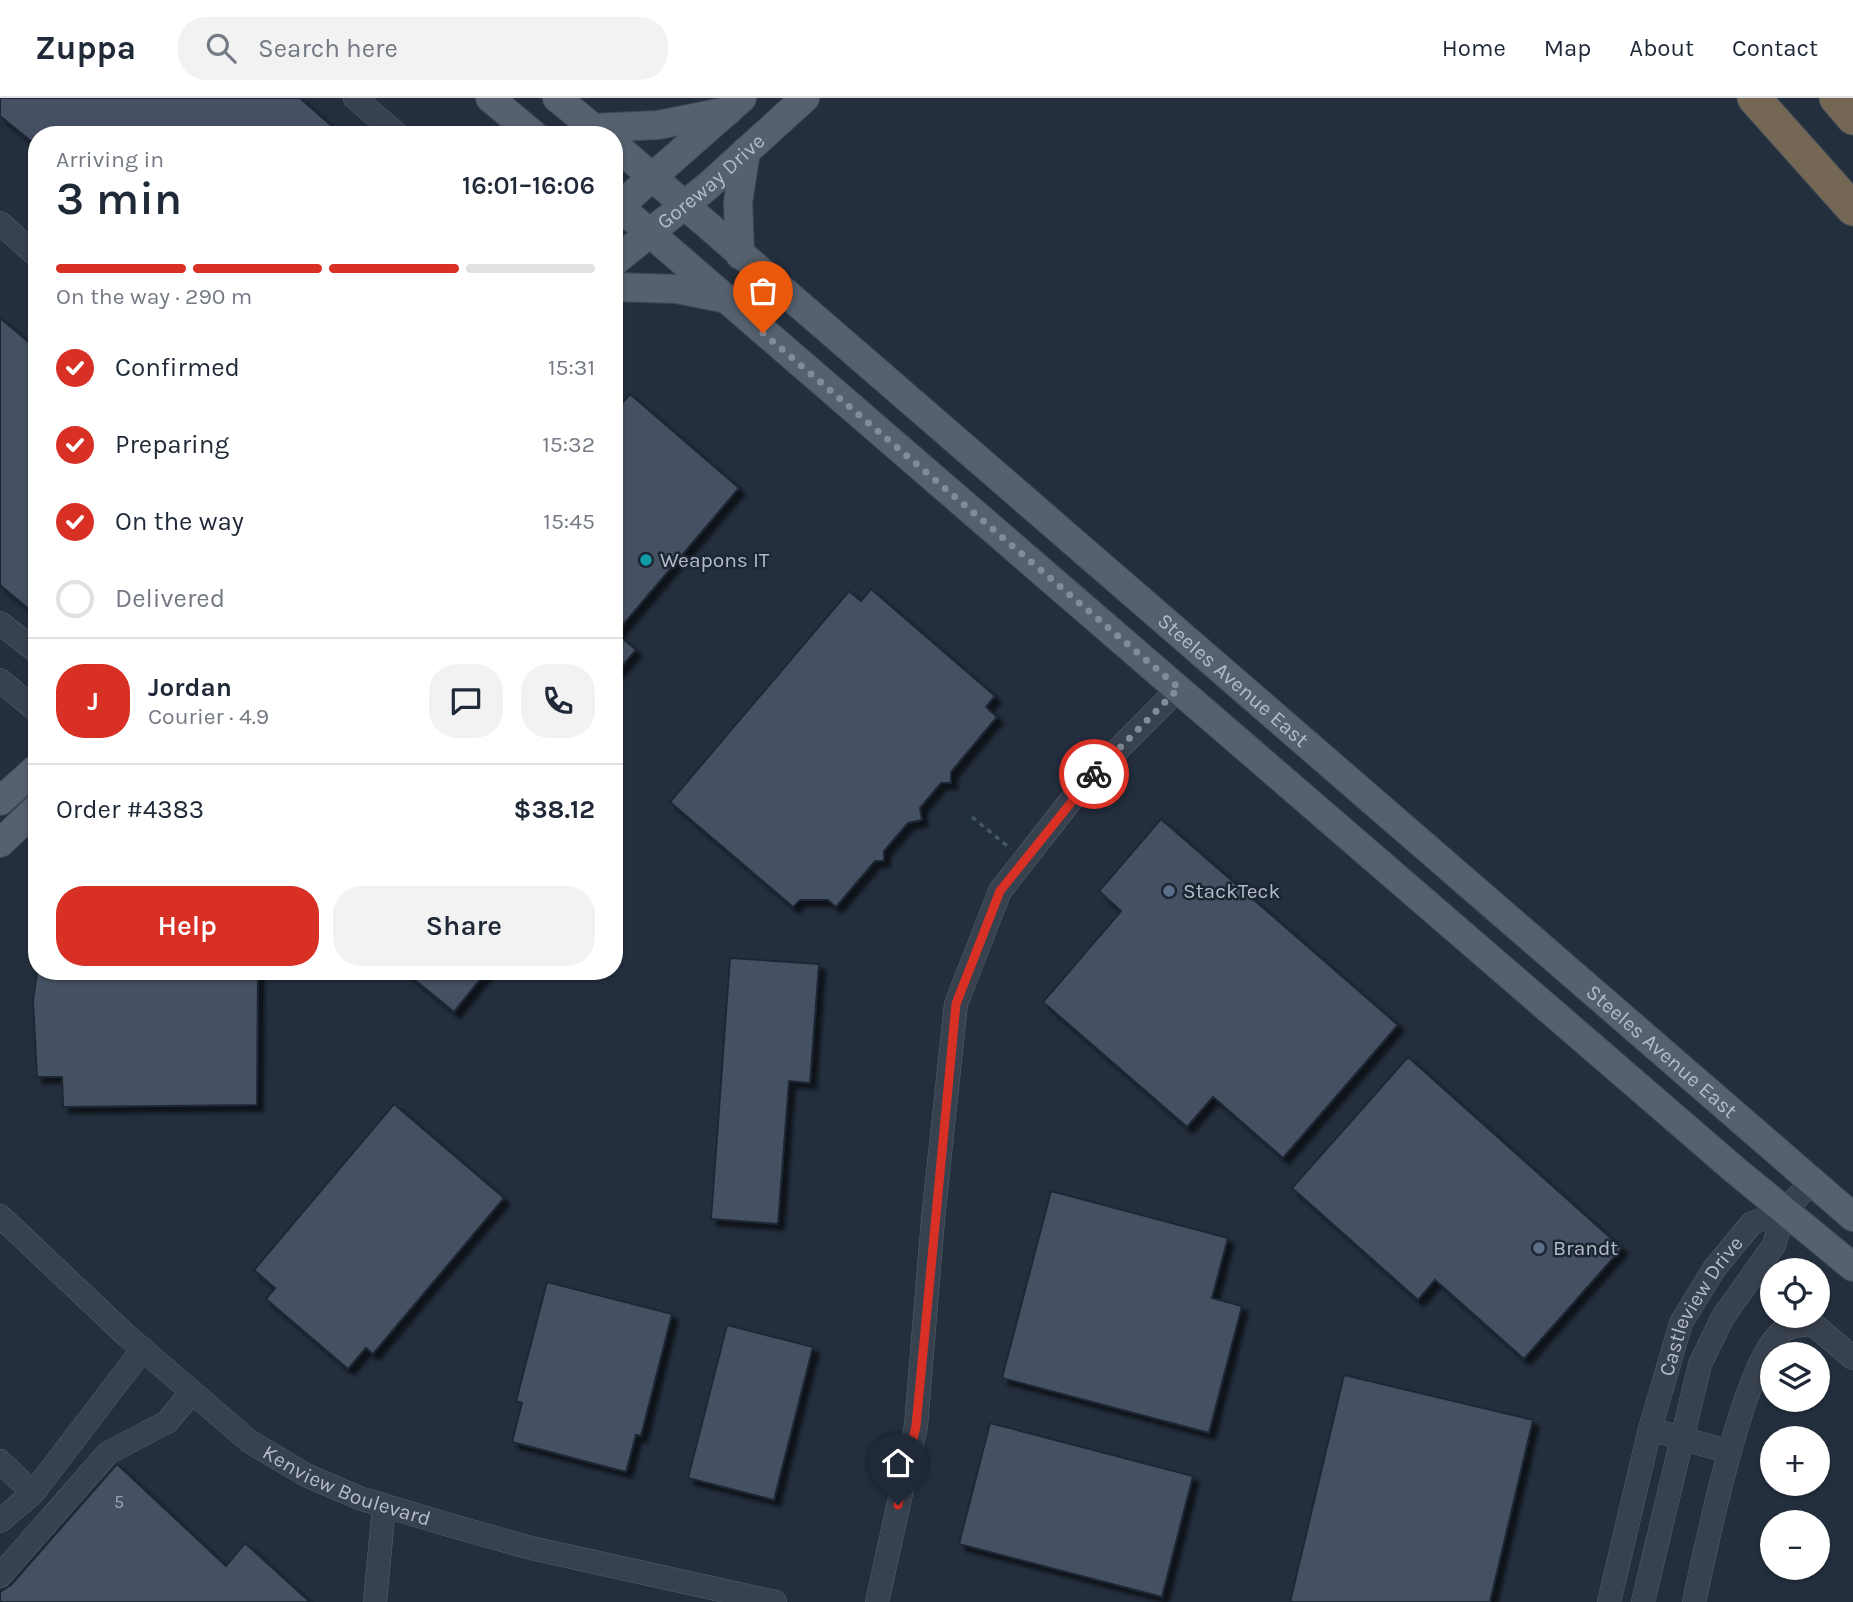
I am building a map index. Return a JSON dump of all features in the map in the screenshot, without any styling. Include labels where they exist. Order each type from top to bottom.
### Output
[{"type":"highway","points":[[1754,98],[1853,209]]},
{"type":"highway","points":[[1836,98],[1853,118]]},
{"type":"main road","points":[[490,98],[523,126]]},
{"type":"main road","name":"Steeles Avenue East","points":[[557,98],[591,126]]},
{"type":"main road","name":"Goreway Drive","points":[[623,255],[684,205],[805,98]]},
{"type":"main road","points":[[623,132],[735,104]]},
{"type":"main road","name":"Goreway Drive","points":[[623,201],[735,104]]},
{"type":"main road","points":[[740,255],[738,202],[746,151]]},
{"type":"main road","name":"Steeles Avenue East","points":[[623,152],[1853,1217]]},
{"type":"main road","name":"Steeles Avenue East","points":[[623,212],[1179,688],[1784,1212],[1853,1267]]},
{"type":"main road","points":[[623,287],[677,289],[724,299]]},
{"type":"main road","points":[[0,801],[28,776]]},
{"type":"main road","points":[[0,843],[28,817]]},
{"type":"street","points":[[355,98],[388,126]]},
{"type":"street","points":[[0,223],[28,248]]},
{"type":"street","points":[[0,623],[28,645]]},
{"type":"street","points":[[0,680],[28,703]]},
{"type":"street","points":[[877,1602],[916,1426],[956,1004],[1000,891],[1083,785],[1179,688]]},
{"type":"street","name":"Castleview Drive","points":[[1643,1602],[1700,1364],[1723,1317],[1774,1245],[1784,1212],[1811,1182]]},
{"type":"street","name":"Castleview Drive","points":[[1609,1602],[1650,1429],[1681,1323],[1714,1269],[1752,1223],[1784,1212]]},
{"type":"street","name":"Kenview Boulevard","points":[[0,1216],[192,1392],[260,1448],[306,1475],[384,1506],[531,1548],[775,1602]]},
{"type":"street","points":[[1694,1602],[1729,1452],[1758,1370],[1773,1341],[1787,1328],[1813,1324],[1853,1358]]},
{"type":"street","points":[[0,1521],[33,1493],[143,1349]]},
{"type":"street","points":[[0,1576],[108,1452],[167,1422],[192,1392]]},
{"type":"street","points":[[1650,1429],[1729,1452]]},
{"type":"street","points":[[0,1461],[33,1493]]},
{"type":"street","points":[[375,1602],[384,1506]]},
{"type":"path","points":[[972,817],[1024,861]]},
{"type":"building","points":[[0,98],[300,98],[332,126],[28,126],[28,139],[0,116]]},
{"type":"building","points":[[0,318],[28,341],[28,608],[0,585]]},
{"type":"building","name":"Weapons IT","points":[[630,394],[739,488],[623,625],[623,402]]},
{"type":"building","points":[[871,589],[995,696],[986,707],[997,717],[951,772],[951,783],[941,783],[920,808],[922,820],[908,823],[884,851],[884,861],[875,861],[836,907],[828,900],[800,900],[793,907],[670,802],[849,591],[861,601]]},
{"type":"building","name":"Weapons IT","points":[[623,639],[636,650],[623,665]]},
{"type":"building","points":[[1161,819],[1398,1025],[1283,1158],[1213,1097],[1187,1127],[1043,1002],[1121,911],[1099,891]]},
{"type":"building","points":[[730,958],[819,964],[810,1083],[789,1081],[778,1224],[711,1219]]},
{"type":"building","points":[[36,980],[258,980],[257,1105],[63,1107],[62,1077],[37,1077],[33,1001]]},
{"type":"building","points":[[415,980],[480,980],[454,1012]]},
{"type":"building","points":[[1408,1057],[1622,1248],[1524,1359],[1435,1280],[1418,1300],[1292,1188]]},
{"type":"building","points":[[394,1104],[504,1198],[373,1354],[366,1348],[348,1369],[266,1299],[275,1288],[254,1270]]},
{"type":"building","points":[[1051,1191],[1228,1238],[1212,1298],[1242,1306],[1209,1433],[1002,1378]]},
{"type":"building","points":[[547,1282],[672,1314],[641,1436],[636,1435],[626,1472],[512,1442],[522,1403],[516,1401]]},
{"type":"building","points":[[727,1325],[813,1347],[774,1500],[688,1478]]},
{"type":"building","points":[[1344,1375],[1533,1420],[1490,1602],[1290,1602]]},
{"type":"building","points":[[990,1423],[1193,1476],[1162,1597],[959,1544]]},
{"type":"building","points":[[117,1464],[226,1566],[245,1543],[310,1602],[0,1602],[0,1592],[11,1585]]},
{"type":"way so far","points":[[763,333],[1179,688],[1094,774]]},
{"type":"place","name":"Weapons IT","points":[[646,560]]},
{"type":"place","name":"StackTeck","points":[[1169,891]]},
{"type":"place","name":"Brandt","points":[[1539,1248]]},
{"type":"route","points":[[898,1505],[916,1426],[933,1219],[956,1004],[1000,891],[1094,774]]}]
